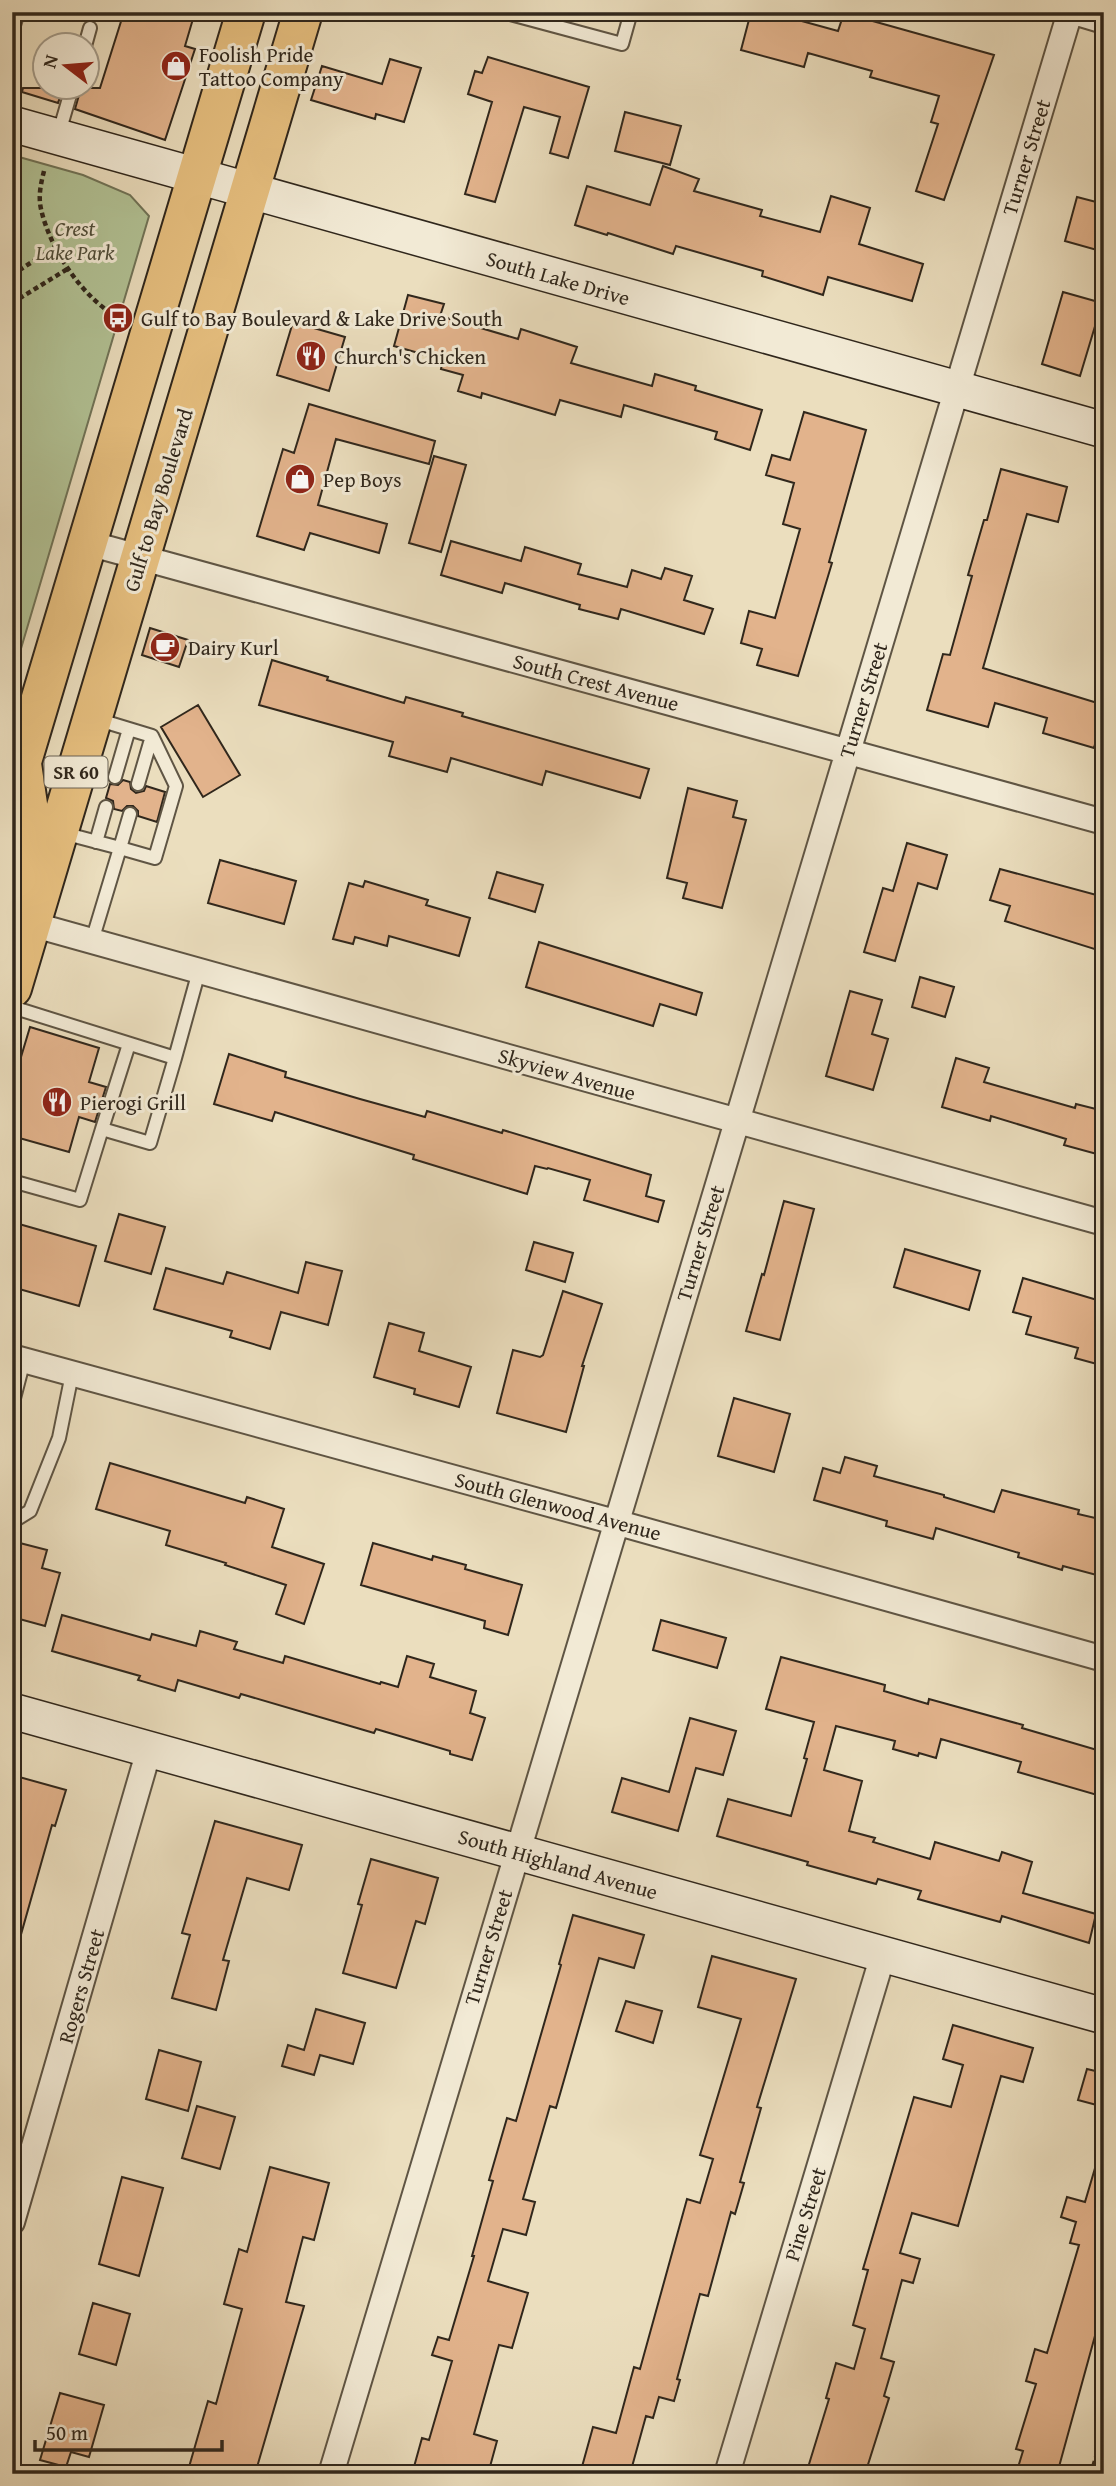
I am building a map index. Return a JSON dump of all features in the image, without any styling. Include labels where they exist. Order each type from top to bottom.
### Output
[{"type":"main road","name":"SR 60","points":[[17,779],[246,12]]},
{"type":"main road","name":"Gulf to Bay Boulevard","points":[[12,988],[303,12]]},
{"type":"main road","points":[[12,881],[30,818],[17,779]]},
{"type":"main road","points":[[12,887],[15,906],[31,924]]},
{"type":"street","points":[[1072,12],[1104,21]]},
{"type":"street","name":"Turner Street","points":[[331,2474],[956,389],[1072,12]]},
{"type":"street","name":"South Lake Drive","points":[[12,124],[1104,430]]},
{"type":"street","name":"South Crest Avenue","points":[[88,543],[1104,822]]},
{"type":"street","name":"Skyview Avenue","points":[[31,924],[1104,1223]]},
{"type":"street","name":"South Glenwood Avenue","points":[[18,1359],[1104,1659]]},
{"type":"street","name":"South Highland Avenue","points":[[12,1712],[1104,2016]]},
{"type":"street","name":"Rogers Street","points":[[12,2222],[149,1750]]},
{"type":"street","name":"Pine Street","points":[[727,2474],[883,1955]]},
{"type":"lane","points":[[12,32],[18,12]]},
{"type":"lane","points":[[503,12],[622,44],[631,12]]},
{"type":"lane","points":[[89,32],[90,28]]},
{"type":"lane","points":[[58,137],[68,102]]},
{"type":"lane","points":[[59,832],[155,858],[176,786],[152,736],[92,718]]},
{"type":"lane","points":[[115,777],[129,729]]},
{"type":"lane","points":[[138,784],[152,736]]},
{"type":"lane","points":[[96,842],[106,807]]},
{"type":"lane","points":[[92,941],[130,814]]},
{"type":"lane","points":[[102,1129],[150,1143],[199,971]]},
{"type":"lane","points":[[12,1007],[175,1058]]},
{"type":"lane","points":[[12,1181],[80,1200],[129,1044]]},
{"type":"lane","points":[[12,1406],[18,1359]]},
{"type":"lane","points":[[12,1522],[30,1511],[59,1438],[72,1374]]},
{"type":"path","points":[[44,171],[41,210],[55,247],[89,295],[124,320]]},
{"type":"path","points":[[12,275],[55,247]]},
{"type":"path","points":[[12,303],[69,268]]},
{"type":"path","points":[[1091,2474],[1104,2431]]},
{"type":"green space","name":"Crest Lake Park","points":[[12,155],[83,175],[130,195],[149,216],[12,679]]},
{"type":"building","points":[[124,12],[195,12],[185,46],[195,49],[165,140],[75,109],[77,102],[102,102],[102,82]]},
{"type":"building","points":[[751,12],[769,12],[838,31],[844,13],[994,55],[944,200],[916,191],[938,124],[931,122],[939,96],[870,77],[872,71],[808,53],[804,67],[741,50]]},
{"type":"building","points":[[488,57],[589,87],[568,158],[550,153],[560,117],[524,107],[495,202],[465,194],[492,102],[468,94],[475,71],[482,73]]},
{"type":"building","points":[[390,59],[421,68],[404,122],[376,114],[375,119],[311,100],[322,66],[382,84]]},
{"type":"building","points":[[23,88],[32,88],[32,95],[22,92]]},
{"type":"building","points":[[625,112],[681,126],[670,165],[615,151]]},
{"type":"building","points":[[663,166],[699,179],[694,191],[762,210],[760,216],[820,232],[831,196],[870,208],[859,244],[923,264],[912,301],[828,277],[823,295],[762,276],[763,271],[676,246],[673,254],[575,225],[587,186],[650,205]]},
{"type":"building","points":[[1077,197],[1104,204],[1104,252],[1065,241]]},
{"type":"building","points":[[1063,292],[1102,303],[1080,376],[1042,364]]},
{"type":"building","points":[[408,295],[444,304],[440,316],[518,339],[521,329],[577,347],[571,363],[652,386],[655,374],[696,386],[695,390],[762,410],[750,450],[715,439],[717,432],[624,405],[621,417],[560,400],[555,415],[482,393],[481,398],[458,391],[463,375],[441,369],[443,360],[394,346]]},
{"type":"building","name":"Church's Chicken","points":[[293,322],[345,337],[329,391],[277,375]]},
{"type":"building","points":[[309,404],[435,441],[429,464],[336,439],[318,505],[387,524],[379,553],[310,533],[304,550],[257,536],[283,449],[294,453]]},
{"type":"building","points":[[804,412],[866,430],[829,562],[832,563],[798,676],[757,665],[762,649],[741,643],[749,611],[775,618],[800,529],[783,524],[794,483],[766,475],[772,455],[790,460]]},
{"type":"building","points":[[434,456],[466,465],[441,552],[409,543]]},
{"type":"building","points":[[1001,469],[1067,487],[1058,522],[1027,514],[983,668],[1104,705],[1104,727],[1100,726],[1094,748],[1043,733],[1047,718],[995,703],[988,727],[927,710],[943,654],[950,655],[972,576],[968,575]]},
{"type":"building","points":[[451,541],[521,561],[525,547],[581,564],[578,574],[627,587],[632,570],[661,579],[665,568],[692,576],[684,600],[713,609],[704,634],[621,609],[618,619],[579,609],[580,605],[505,583],[502,593],[441,575]]},
{"type":"building","name":"Dairy Kurl","points":[[150,628],[188,640],[179,667],[142,655]]},
{"type":"building","points":[[272,660],[404,703],[406,697],[463,713],[462,716],[649,769],[640,798],[546,771],[542,785],[451,758],[447,772],[389,756],[393,742],[259,705]]},
{"type":"building","points":[[198,705],[240,775],[203,797],[161,727]]},
{"type":"building","points":[[123,780],[130,782],[131,789],[136,793],[144,791],[146,786],[165,792],[157,822],[138,816],[138,811],[133,806],[127,806],[122,811],[114,809],[113,801],[106,798],[110,784],[118,785]]},
{"type":"building","points":[[688,788],[737,801],[733,817],[746,820],[722,908],[683,898],[687,883],[667,878]]},
{"type":"building","points":[[907,843],[947,855],[937,889],[918,883],[895,961],[864,952],[883,888],[893,891]]},
{"type":"building","points":[[220,860],[296,881],[284,924],[208,903]]},
{"type":"building","points":[[1000,869],[1104,897],[1104,952],[1005,921],[1010,906],[990,900]]},
{"type":"building","points":[[497,872],[543,885],[535,912],[489,898]]},
{"type":"building","points":[[365,881],[428,900],[426,905],[470,918],[459,956],[389,936],[387,946],[355,937],[353,944],[333,939],[349,883],[363,887]]},
{"type":"building","points":[[539,942],[702,993],[696,1015],[660,1004],[653,1026],[526,987]]},
{"type":"building","points":[[920,977],[954,987],[945,1017],[912,1007]]},
{"type":"building","points":[[850,991],[882,1000],[872,1034],[888,1039],[873,1090],[826,1076]]},
{"type":"building","name":"Pierogi Grill","points":[[30,1027],[99,1048],[89,1082],[106,1087],[95,1122],[79,1117],[69,1152],[12,1136],[12,1087]]},
{"type":"building","points":[[229,1054],[286,1072],[285,1077],[360,1099],[425,1117],[427,1111],[502,1133],[503,1130],[651,1175],[646,1196],[664,1201],[658,1222],[584,1200],[590,1180],[548,1168],[535,1166],[527,1194],[413,1159],[414,1155],[275,1112],[272,1121],[214,1104]]},
{"type":"building","points":[[956,1058],[989,1068],[984,1082],[1075,1108],[1076,1104],[1104,1111],[1104,1156],[1064,1145],[1066,1139],[991,1116],[990,1121],[942,1107]]},
{"type":"building","points":[[784,1201],[814,1209],[780,1340],[746,1331]]},
{"type":"building","points":[[119,1214],[165,1227],[151,1274],[105,1261]]},
{"type":"building","points":[[12,1222],[96,1246],[79,1306],[12,1287]]},
{"type":"building","points":[[534,1242],[573,1253],[565,1282],[526,1270]]},
{"type":"building","points":[[905,1249],[980,1271],[969,1310],[894,1287]]},
{"type":"building","points":[[306,1262],[342,1271],[328,1325],[281,1312],[270,1349],[230,1337],[232,1331],[154,1309],[166,1268],[223,1284],[227,1272],[298,1293]]},
{"type":"building","points":[[1023,1278],[1104,1302],[1104,1366],[1075,1358],[1078,1348],[1026,1334],[1031,1317],[1013,1312]]},
{"type":"building","points":[[563,1291],[602,1304],[582,1366],[566,1432],[497,1413],[513,1350],[540,1357],[543,1355]]},
{"type":"building","points":[[389,1323],[424,1333],[419,1351],[471,1367],[459,1407],[414,1394],[415,1389],[374,1377]]},
{"type":"building","points":[[734,1398],[790,1414],[774,1472],[718,1456]]},
{"type":"building","points":[[845,1457],[877,1466],[874,1476],[994,1512],[1002,1490],[1079,1510],[1078,1514],[1104,1520],[1104,1577],[1063,1566],[1062,1570],[1018,1557],[1019,1553],[936,1528],[933,1539],[886,1526],[887,1521],[814,1500],[823,1468],[840,1473]]},
{"type":"building","points":[[110,1463],[245,1503],[247,1497],[284,1509],[272,1547],[324,1564],[304,1624],[276,1614],[286,1585],[166,1545],[170,1531],[96,1509]]},
{"type":"building","points":[[12,1541],[47,1550],[42,1568],[60,1573],[45,1626],[12,1617]]},
{"type":"building","points":[[373,1543],[432,1560],[433,1556],[466,1565],[465,1569],[522,1585],[508,1635],[484,1628],[485,1621],[361,1585]]},
{"type":"building","points":[[62,1615],[150,1640],[152,1634],[196,1646],[200,1631],[237,1642],[234,1649],[283,1663],[285,1656],[398,1687],[407,1656],[434,1664],[430,1677],[476,1691],[470,1713],[485,1718],[472,1760],[376,1729],[374,1733],[241,1694],[239,1698],[178,1680],[175,1691],[138,1680],[140,1676],[52,1651]]},
{"type":"building","points":[[661,1620],[726,1638],[717,1668],[653,1650]]},
{"type":"building","points":[[781,1657],[885,1685],[884,1691],[928,1704],[929,1699],[1023,1725],[1022,1728],[1104,1752],[1104,1797],[1018,1772],[1021,1762],[941,1739],[936,1758],[919,1753],[918,1756],[893,1749],[895,1741],[836,1726],[824,1770],[862,1781],[849,1831],[875,1838],[873,1842],[930,1859],[935,1842],[999,1861],[1002,1852],[1032,1862],[1023,1893],[1096,1914],[1089,1943],[1002,1916],[1000,1922],[918,1899],[921,1891],[878,1879],[876,1884],[717,1836],[728,1799],[791,1816],[814,1722],[766,1709]]},
{"type":"building","points":[[690,1718],[736,1731],[723,1775],[696,1768],[678,1831],[612,1812],[622,1778],[669,1792]]},
{"type":"building","points":[[12,1775],[66,1790],[55,1826],[52,1825],[18,1945],[12,1944]]},
{"type":"building","points":[[215,1821],[302,1845],[289,1890],[247,1878],[223,1960],[229,1961],[216,2010],[172,1998],[190,1935],[182,1933]]},
{"type":"building","points":[[371,1859],[438,1878],[425,1924],[416,1921],[396,1988],[343,1973],[362,1905],[358,1904]]},
{"type":"building","points":[[573,1915],[644,1935],[634,1968],[599,1958],[556,2108],[550,2106],[523,2199],[535,2202],[526,2235],[503,2229],[488,2281],[528,2293],[512,2348],[499,2345],[474,2434],[497,2441],[488,2474],[412,2474],[422,2438],[429,2440],[452,2361],[432,2355],[438,2337],[449,2340],[474,2256],[493,2181],[489,2180],[507,2118],[516,2121]]},
{"type":"building","points":[[712,1956],[796,1979],[757,2107],[761,2108],[740,2182],[744,2183],[735,2214],[731,2212],[708,2296],[700,2294],[677,2379],[680,2380],[674,2401],[659,2397],[653,2418],[646,2416],[630,2474],[580,2474],[593,2427],[616,2433],[634,2367],[640,2369],[687,2199],[700,2203],[713,2159],[700,2155],[741,2019],[698,2007]]},
{"type":"building","points":[[626,2001],[662,2011],[653,2043],[616,2031]]},
{"type":"building","points":[[316,2009],[365,2023],[353,2064],[320,2055],[314,2075],[282,2066],[288,2045],[304,2050]]},
{"type":"building","points":[[953,2025],[1033,2048],[1023,2082],[1001,2076],[958,2226],[912,2213],[900,2253],[920,2259],[913,2283],[902,2280],[881,2358],[894,2362],[884,2396],[889,2398],[865,2474],[806,2474],[829,2399],[826,2398],[836,2363],[854,2369],[865,2329],[853,2325],[868,2270],[863,2269],[914,2097],[951,2107],[963,2065],[943,2059]]},
{"type":"building","points":[[159,2050],[201,2062],[188,2111],[146,2099]]},
{"type":"building","points":[[1087,2069],[1104,2073],[1104,2107],[1078,2100]]},
{"type":"building","points":[[197,2106],[235,2117],[220,2169],[182,2158]]},
{"type":"building","points":[[1098,2158],[1104,2158],[1104,2315],[1101,2314],[1057,2474],[1016,2474],[1023,2451],[1016,2449],[1036,2384],[1026,2381],[1035,2349],[1047,2353],[1079,2245],[1070,2243],[1076,2222],[1061,2217],[1067,2197],[1085,2202]]},
{"type":"building","points":[[270,2167],[329,2183],[314,2240],[303,2237],[286,2302],[304,2306],[255,2474],[187,2474],[208,2401],[216,2404],[242,2309],[224,2304],[239,2249],[247,2252]]},
{"type":"building","points":[[122,2177],[163,2188],[139,2276],[99,2264]]},
{"type":"building","points":[[93,2303],[130,2314],[116,2365],[79,2354]]},
{"type":"building","points":[[60,2393],[104,2405],[89,2457],[71,2452],[66,2467],[40,2460]]},
{"type":"place","name":"Foolish Pride Tattoo Company","points":[[176,66]]},
{"type":"place","name":"Gulf to Bay Boulevard & Lake Drive South","points":[[118,318]]},
{"type":"place","name":"Church's Chicken","points":[[311,356]]},
{"type":"place","name":"Pep Boys","points":[[300,479]]},
{"type":"place","name":"Dairy Kurl","points":[[165,647]]},
{"type":"place","name":"Pierogi Grill","points":[[57,1102]]}]
